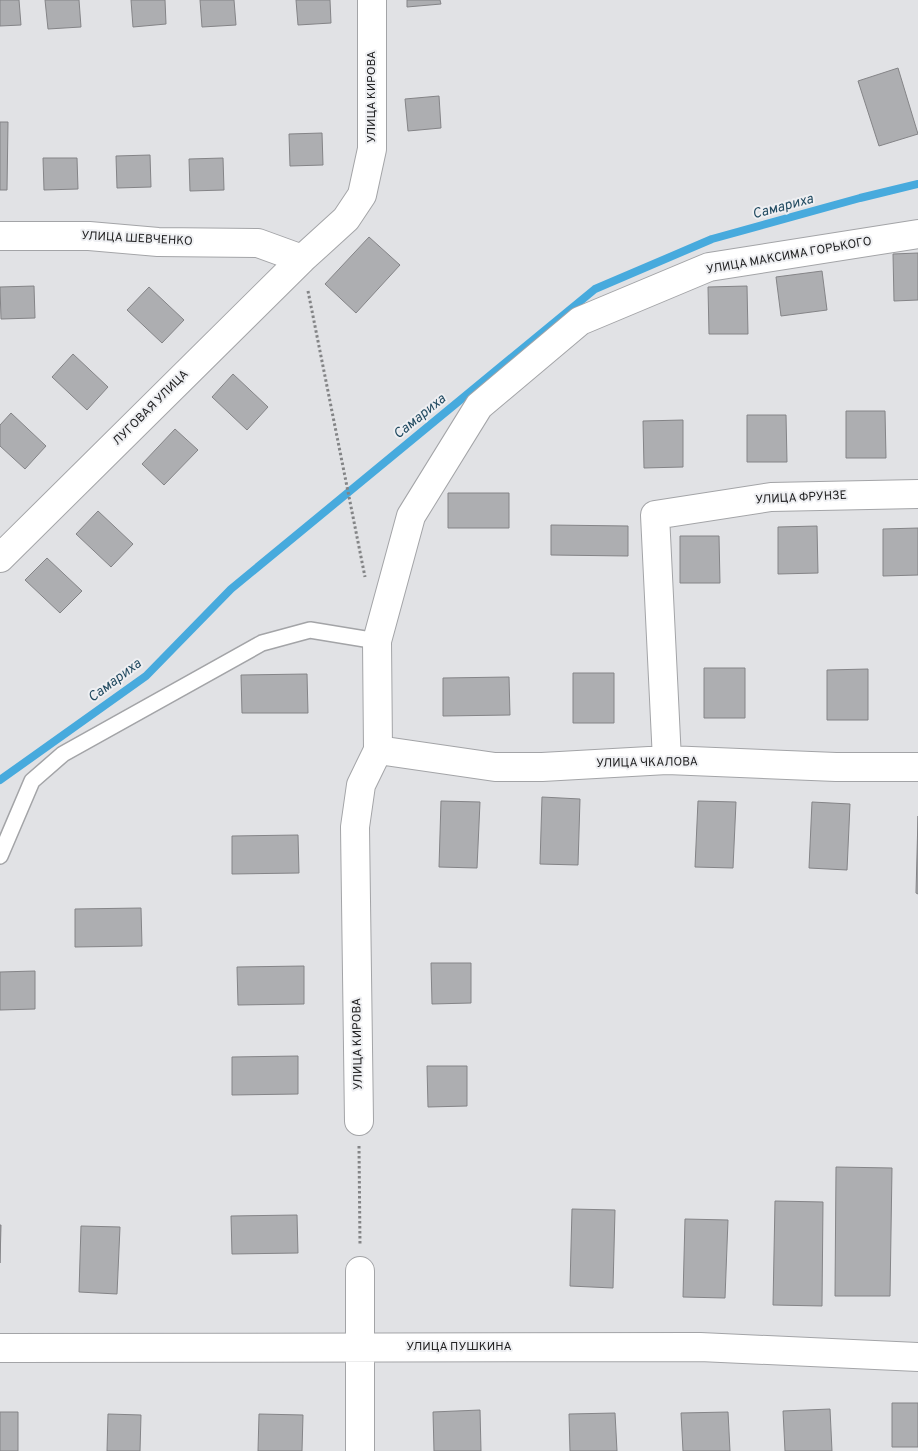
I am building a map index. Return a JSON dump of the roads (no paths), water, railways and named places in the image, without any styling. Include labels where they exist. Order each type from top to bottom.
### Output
[{"type":"street","name":"УЛИЦА КИРОВА","points":[[302,259],[346,219],[362,195],[372,149],[372,0]]},
{"type":"street","name":"УЛИЦА МАКСИМА ГОРЬКОГО","points":[[377,642],[411,516],[479,406],[580,322],[709,267],[918,234]]},
{"type":"street","name":"УЛИЦА ШЕВЧЕНКО","points":[[0,236],[89,236],[158,242],[258,243],[302,259]]},
{"type":"street","name":"ЛУГОВАЯ УЛИЦА","points":[[0,558],[302,259]]},
{"type":"street","name":"УЛИЦА ФРУНЗЕ","points":[[667,760],[655,515],[771,497],[918,494]]},
{"type":"street","name":"УЛИЦА КИРОВА","points":[[359,1121],[355,827],[361,785],[378,750],[377,642]]},
{"type":"street","name":"УЛИЦА ЧКАЛОВА","points":[[378,750],[496,767],[542,767],[667,760],[836,767],[918,767]]},
{"type":"street","points":[[360,1271],[360,1451]]},
{"type":"street","name":"УЛИЦА ПУШКИНА","points":[[0,1348],[700,1347],[918,1357]]},
{"type":"lane","points":[[0,856],[32,781],[62,754],[262,643],[310,630],[377,642]]},
{"type":"waterway","name":"Самариха","points":[[0,780],[146,676],[231,589],[595,289],[712,239],[918,184]]}]
